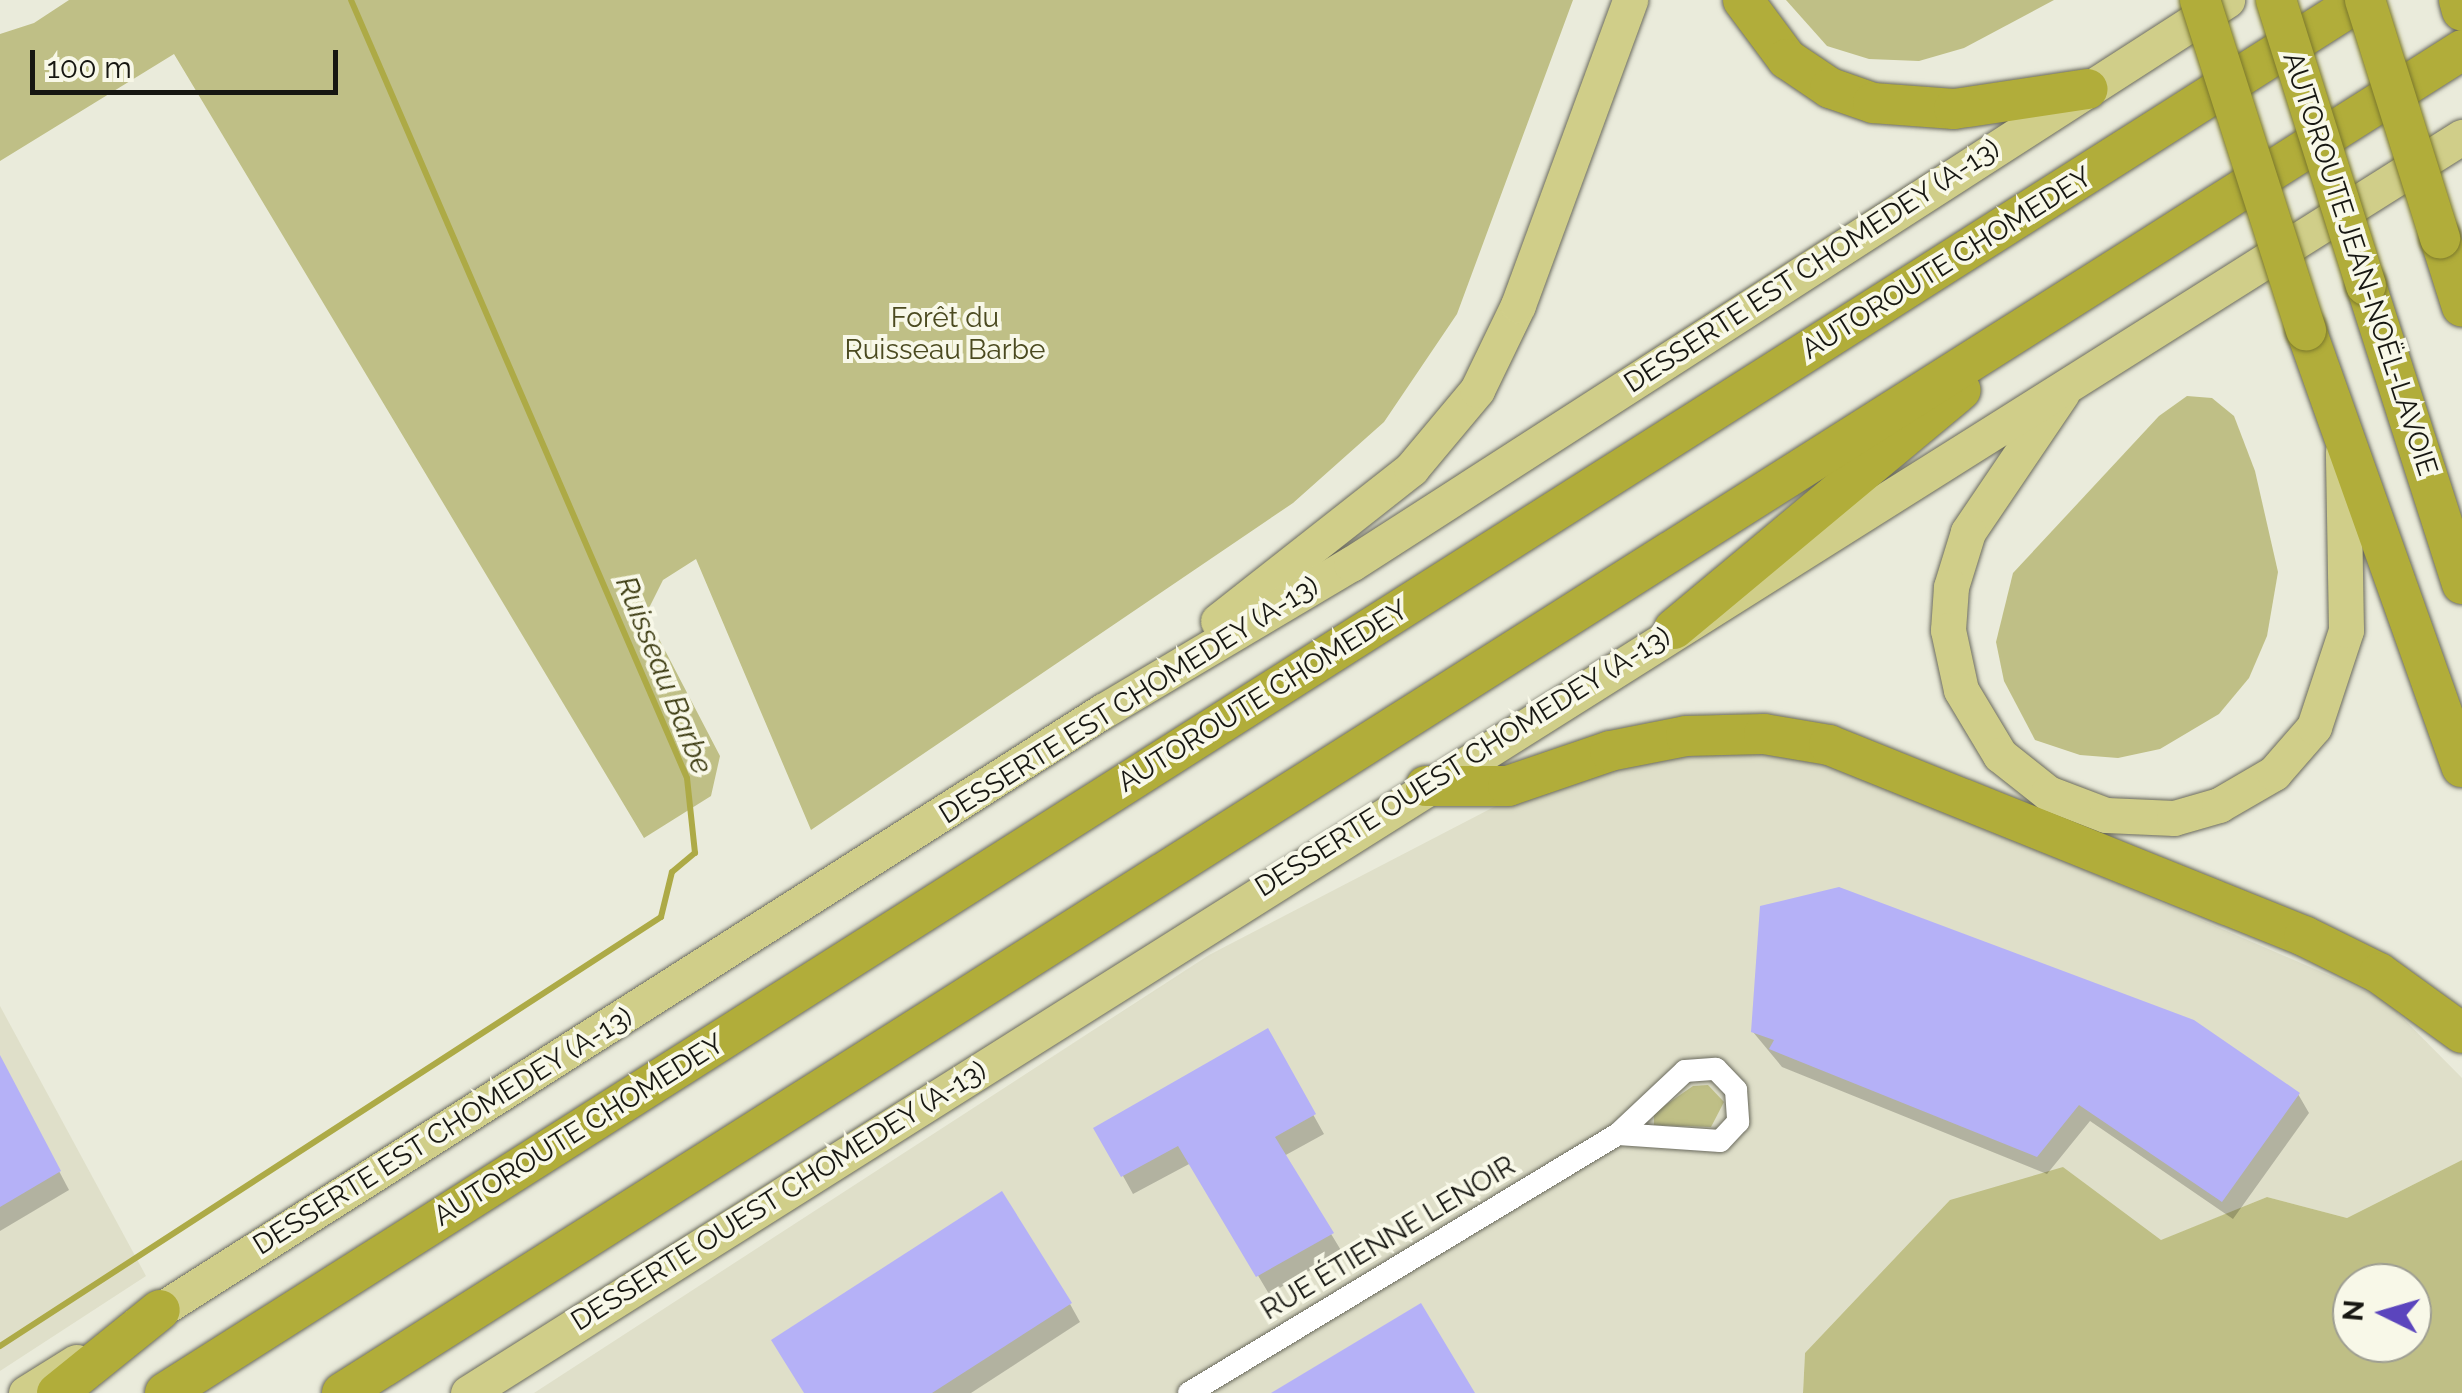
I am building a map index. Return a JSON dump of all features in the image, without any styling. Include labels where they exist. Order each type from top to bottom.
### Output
[{"type":"highway","points":[[1743,0],[1788,59],[1830,88],[1873,103],[1954,109],[2088,89]]},
{"type":"highway","points":[[2200,0],[2342,441],[2462,767]]},
{"type":"highway","name":"AUTOROUTE JEAN-NOËL-LAVOIE","points":[[2276,0],[2462,584]]},
{"type":"highway","points":[[2363,0],[2462,307]]},
{"type":"highway","name":"AUTOROUTE CHOMEDEY","points":[[164,1393],[2363,0]]},
{"type":"highway","points":[[2458,0],[2462,11]]},
{"type":"highway","points":[[342,1393],[2462,50]]},
{"type":"highway","points":[[1674,628],[1869,472],[2050,312]]},
{"type":"highway","points":[[1426,786],[1508,786],[1624,747],[1700,734],[1764,734],[1829,745],[2304,936],[2379,973],[2462,1033]]},
{"type":"highway","points":[[57,1393],[160,1310]]},
{"type":"main road","points":[[1102,711],[1388,489],[1461,413],[1511,323],[1630,0]]},
{"type":"main road","name":"DESSERTE EST CHOMEDEY (A-13)","points":[[26,1393],[1102,711],[1352,564],[2227,0]]},
{"type":"main road","name":"DESSERTE OUEST CHOMEDEY (A-13)","points":[[468,1393],[1674,628],[2065,388],[2462,137]]},
{"type":"main road","points":[[2065,388],[2034,443],[1968,532],[1951,587],[1948,630],[1960,690],[2000,755],[2048,793],[2106,814],[2174,818],[2219,806],[2274,773],[2314,727],[2346,630],[2342,441]]},
{"type":"street","name":"RUE ÉTIENNE LENOIR","points":[[1189,1393],[1618,1134],[1676,1077],[1696,1067],[1716,1069],[1736,1090],[1738,1122],[1720,1141],[1618,1134]]},
{"type":"shaded area","points":[[1688,748],[1827,758],[2384,999],[2462,1078],[2462,1160],[2347,1218],[2267,1197],[2160,1241],[2063,1167],[1805,1353],[1803,1393],[534,1393],[1209,955],[1517,795]]},
{"type":"shaded area","points":[[0,1006],[146,1276],[0,1371]]},
{"type":"green space","name":"Forêt du Ruisseau Barbe","points":[[69,0],[1573,0],[1457,314],[1384,422],[1293,503],[811,830],[696,559],[663,580],[646,614],[720,756],[711,796],[644,838],[174,54],[0,161],[0,34],[34,23]]},
{"type":"green space","points":[[1786,0],[2054,0],[1964,48],[1919,61],[1869,59],[1827,46]]},
{"type":"green space","points":[[2187,396],[2212,398],[2234,416],[2255,471],[2278,572],[2267,636],[2249,678],[2219,714],[2160,749],[2118,758],[2080,755],[2035,740],[2004,681],[1996,642],[2013,573],[2159,416]]},
{"type":"green space","points":[[1708,1085],[1724,1102],[1711,1127],[1654,1125],[1654,1113],[1693,1086]]},
{"type":"green space","points":[[2462,1160],[2462,1393],[1803,1393],[1805,1353],[1950,1200],[2063,1167],[2161,1240],[2267,1197],[2347,1218]]},
{"type":"building","points":[[1839,887],[2194,1020],[2300,1093],[2222,1202],[2079,1105],[2037,1157],[1769,1049],[1774,1040],[1751,1032],[1760,906]]},
{"type":"building","points":[[1268,1028],[1316,1114],[1275,1137],[1334,1233],[1256,1277],[1178,1146],[1121,1177],[1093,1128]]},
{"type":"building","points":[[0,1055],[61,1171],[0,1207]]},
{"type":"building","points":[[1002,1191],[1072,1303],[932,1393],[804,1393],[771,1340]]},
{"type":"building","points":[[1421,1303],[1475,1393],[1271,1393]]},
{"type":"waterway","name":"Ruisseau Barbe","points":[[0,1346],[661,917],[672,872],[695,853],[687,778],[351,0]]}]
